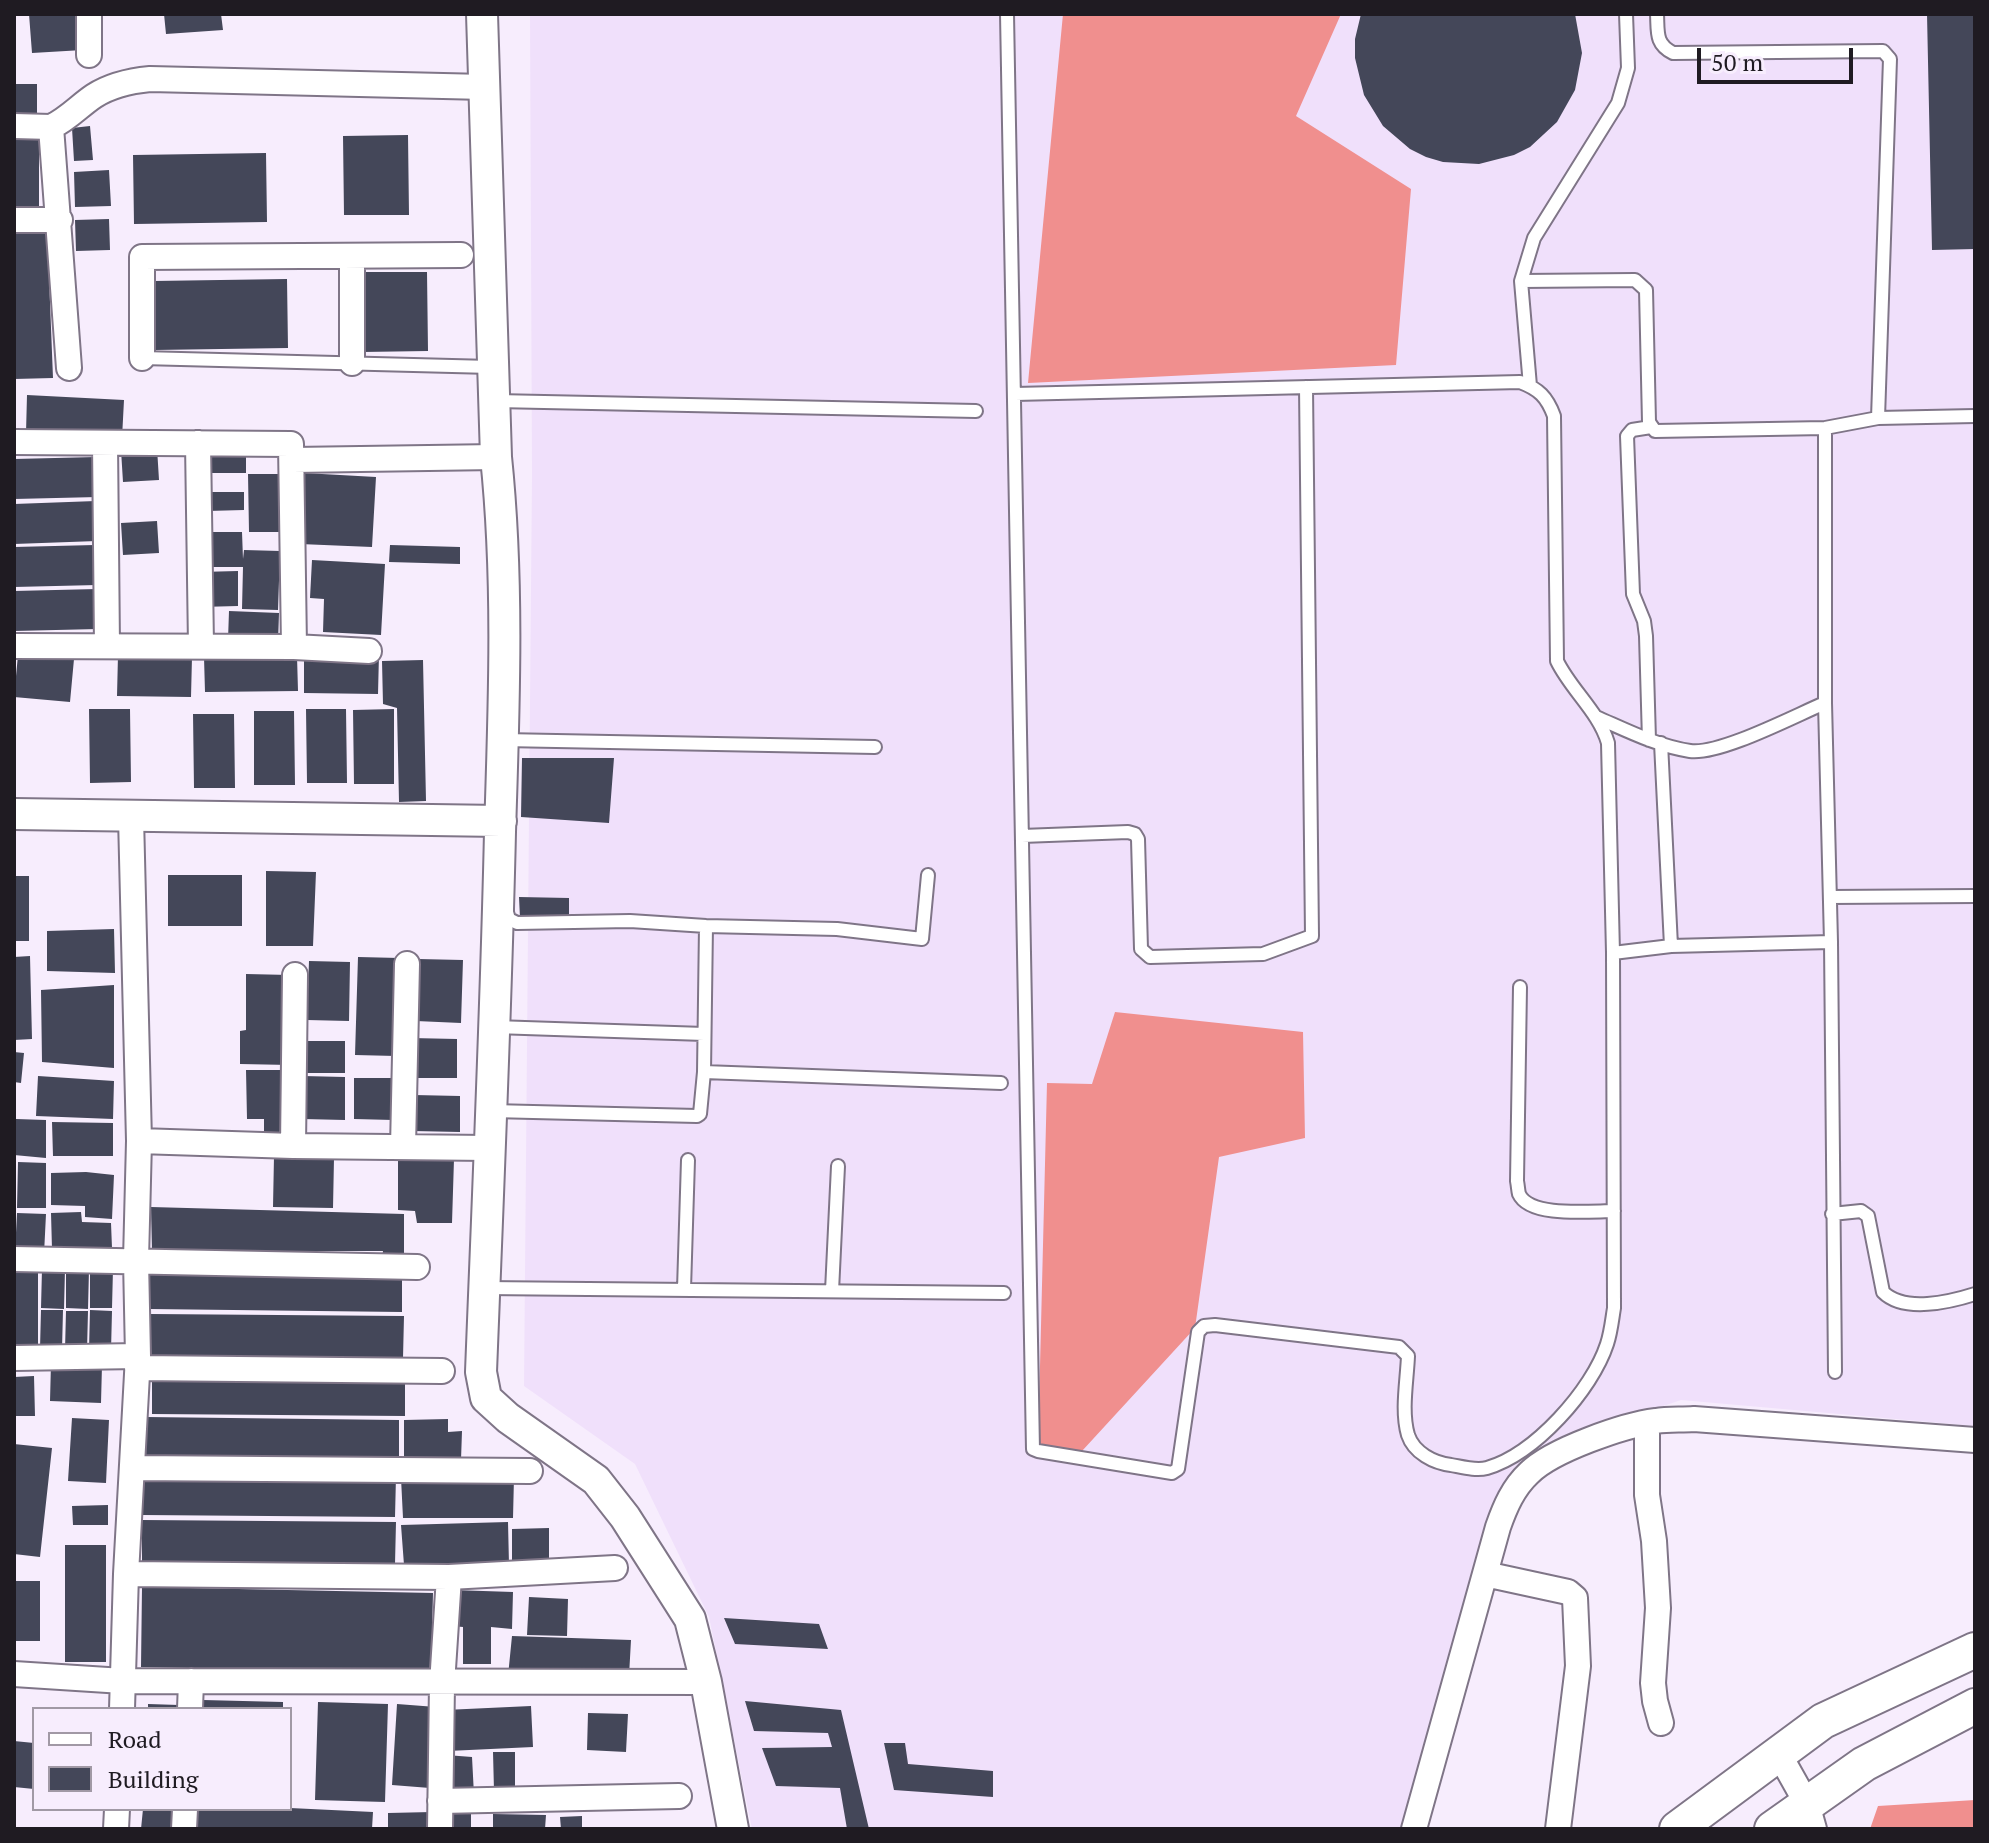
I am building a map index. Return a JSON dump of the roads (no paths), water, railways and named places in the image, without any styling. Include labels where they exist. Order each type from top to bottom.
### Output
[{"type":"main road","points":[[1677,1829],[1823,1721],[1975,1650]]},
{"type":"main road","points":[[1772,1829],[1811,1817],[1864,1764],[1975,1706]]},
{"type":"street","points":[[89,14],[89,55]]},
{"type":"street","points":[[482,14],[496,457],[503,521],[504,824],[481,1372],[486,1398],[508,1418],[596,1480],[690,1619],[706,1682],[733,1829]]},
{"type":"street","points":[[14,126],[51,127],[67,119],[90,98],[126,81],[150,79],[485,87]]},
{"type":"street","points":[[51,127],[69,368]]},
{"type":"street","points":[[14,220],[60,220]]},
{"type":"street","points":[[142,358],[142,257],[461,255]]},
{"type":"street","points":[[352,256],[352,363]]},
{"type":"street","points":[[14,442],[291,444],[294,647]]},
{"type":"street","points":[[105,443],[107,646]]},
{"type":"street","points":[[198,443],[201,646]]},
{"type":"street","points":[[293,460],[496,457]]},
{"type":"street","points":[[14,646],[294,647],[369,651]]},
{"type":"street","points":[[14,814],[504,824]]},
{"type":"street","points":[[122,1707],[138,1362],[136,1260],[139,1141],[131,817]]},
{"type":"street","points":[[403,1147],[407,964]]},
{"type":"street","points":[[293,1146],[295,975]]},
{"type":"street","points":[[139,1141],[489,1148]]},
{"type":"street","points":[[14,1259],[417,1267]]},
{"type":"street","points":[[14,1358],[442,1371]]},
{"type":"street","points":[[1414,1829],[1508,1501],[1530,1472],[1553,1455],[1633,1425],[1694,1419],[1975,1440]]},
{"type":"street","points":[[1647,1423],[1647,1495],[1654,1541],[1658,1608],[1653,1683],[1661,1723]]},
{"type":"street","points":[[132,1468],[530,1471]]},
{"type":"street","points":[[126,1574],[449,1577],[615,1568]]},
{"type":"street","points":[[1485,1574],[1568,1592],[1575,1598],[1578,1666],[1558,1829]]},
{"type":"street","points":[[440,1829],[442,1684],[449,1577]]},
{"type":"street","points":[[14,1674],[123,1681],[442,1684],[706,1682]]},
{"type":"street","points":[[190,1707],[191,1681]]},
{"type":"street","points":[[1779,1754],[1811,1817]]},
{"type":"street","points":[[440,1801],[679,1796]]},
{"type":"lane","points":[[1007,14],[1033,1449],[1172,1473],[1178,1469],[1198,1332],[1204,1326],[1215,1325],[1399,1347],[1408,1356],[1405,1411],[1409,1437],[1423,1455],[1442,1464],[1465,1468],[1485,1469],[1504,1461],[1532,1443],[1567,1410],[1592,1377],[1607,1346],[1614,1308],[1613,953],[1608,743],[1596,717],[1563,674],[1557,661],[1554,416],[1548,401],[1538,389],[1520,382],[1015,394]]},
{"type":"lane","points":[[1530,386],[1521,281],[1534,238],[1618,103],[1628,68],[1626,14]]},
{"type":"lane","points":[[1657,14],[1658,41],[1673,53],[1883,51],[1890,59],[1878,418]]},
{"type":"lane","points":[[1521,281],[1635,280],[1642,284],[1646,290],[1651,427],[1655,431],[1825,428],[1878,418],[1975,416]]},
{"type":"lane","points":[[142,358],[495,367]]},
{"type":"lane","points":[[1022,836],[1135,834],[1138,839],[1141,949],[1150,957],[1263,954],[1312,936],[1306,387]]},
{"type":"lane","points":[[495,401],[976,411]]},
{"type":"lane","points":[[1651,427],[1632,430],[1627,436],[1633,594],[1644,621],[1646,636],[1671,946]]},
{"type":"lane","points":[[1825,428],[1825,703],[1831,942],[1835,1372]]},
{"type":"lane","points":[[1596,717],[1655,742],[1704,751],[1825,703]]},
{"type":"lane","points":[[503,740],[875,747]]},
{"type":"lane","points":[[504,824],[506,910],[509,919],[517,923],[630,921],[837,929],[922,939],[928,875]]},
{"type":"lane","points":[[1830,897],[1975,896]]},
{"type":"lane","points":[[492,1111],[697,1116],[701,1110],[704,1072],[706,926]]},
{"type":"lane","points":[[1613,953],[1671,946],[1831,942]]},
{"type":"lane","points":[[1520,987],[1517,1181],[1520,1195],[1529,1205],[1541,1210],[1614,1211]]},
{"type":"lane","points":[[495,1027],[704,1034]]},
{"type":"lane","points":[[704,1072],[1001,1083]]},
{"type":"lane","points":[[684,1289],[688,1160]]},
{"type":"lane","points":[[832,1291],[838,1166]]},
{"type":"lane","points":[[1832,1214],[1861,1211],[1868,1216],[1883,1292],[1889,1298],[1912,1304],[1975,1294]]},
{"type":"lane","points":[[484,1288],[1004,1293]]}]
